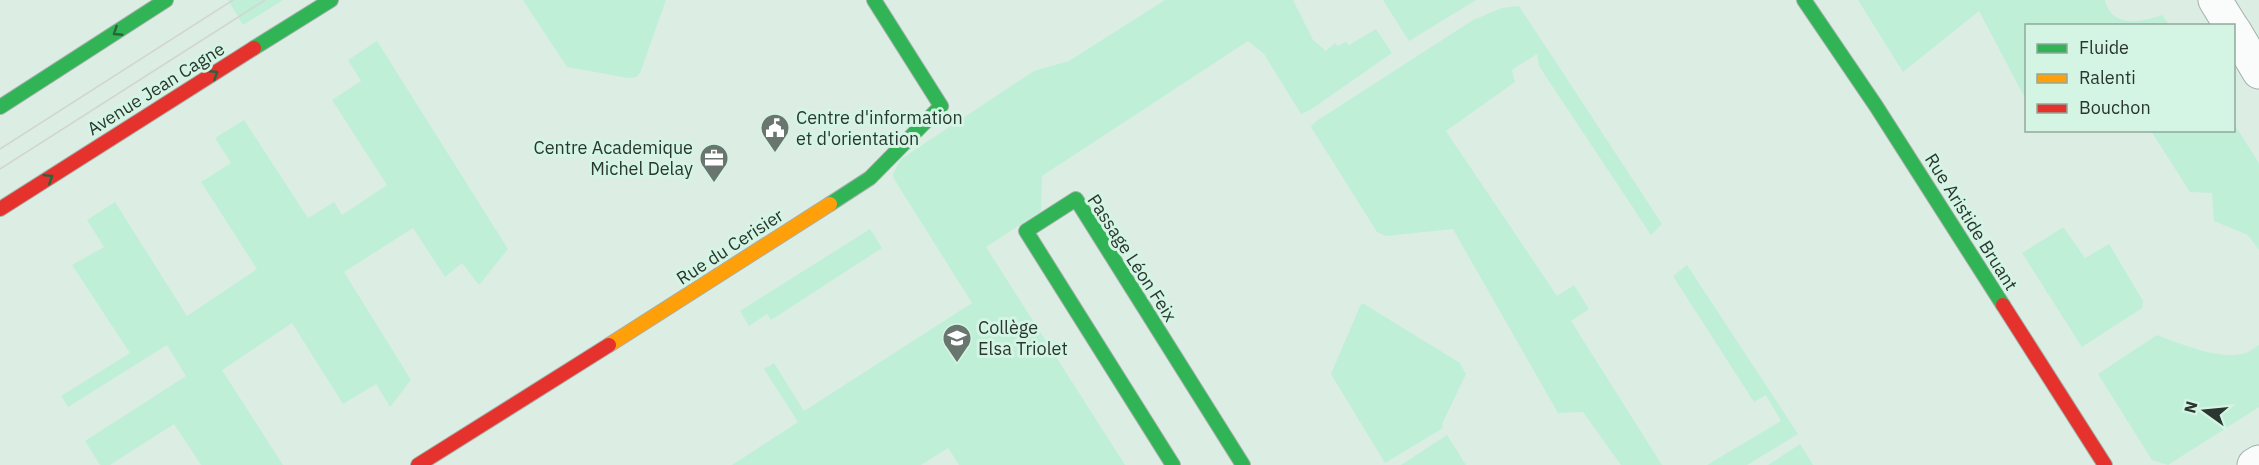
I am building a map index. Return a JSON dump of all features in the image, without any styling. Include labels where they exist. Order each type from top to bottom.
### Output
[{"type":"street","points":[[0,107],[166,0]]},
{"type":"street","name":"Avenue Jean Cagne","points":[[0,209],[331,0]]},
{"type":"street","name":"Rue du Cerisier","points":[[418,465],[870,178],[933,114],[940,106],[874,0]]},
{"type":"street","name":"Rue Aristide Bruant","points":[[1804,0],[1876,106],[2104,465]]},
{"type":"street","points":[[2215,0],[2229,24]]},
{"type":"street","points":[[2235,32],[2259,72]]},
{"type":"street","name":"Passage Léon Feix","points":[[1173,465],[1026,231],[1076,199],[1243,465]]},
{"type":"street","points":[[2254,465],[2259,462]]},
{"type":"green space","points":[[228,0],[283,0],[243,25]]},
{"type":"green space","points":[[523,0],[666,0],[640,73],[636,77],[628,78],[567,67]]},
{"type":"green space","points":[[1165,0],[1293,0],[1313,40],[1326,51],[1335,43],[1337,46],[1346,42],[1349,45],[1376,29],[1392,53],[1301,114],[1264,54],[1248,41],[1042,176],[1041,211],[986,247],[1125,465],[959,465],[948,448],[921,465],[732,465],[798,422],[764,369],[774,363],[804,411],[972,303],[894,179],[893,174],[901,159],[1034,71],[1069,61]]},
{"type":"green space","points":[[1383,0],[1476,0],[1409,41]]},
{"type":"green space","points":[[1858,0],[2105,0],[2114,16],[2121,19],[2137,21],[2162,15],[2168,24],[2025,24],[2025,98],[1979,11],[1903,72]]},
{"type":"green space","points":[[1519,6],[1662,224],[1651,235],[1539,66],[1537,54],[1512,70],[1515,82],[1446,131],[1557,296],[1574,285],[1589,309],[1571,321],[1662,465],[1621,465],[1583,412],[1558,413],[1453,229],[1386,236],[1377,232],[1311,127],[1315,122],[1473,20],[1502,8]]},
{"type":"green space","points":[[377,41],[508,249],[479,285],[462,263],[445,277],[413,228],[344,272],[411,380],[390,407],[376,384],[343,404],[292,323],[222,370],[283,465],[201,465],[174,424],[110,465],[100,465],[85,441],[186,376],[167,345],[68,407],[61,396],[130,353],[72,265],[104,247],[87,220],[115,202],[187,316],[257,269],[201,182],[231,163],[215,138],[244,120],[308,218],[334,202],[342,215],[387,185],[332,100],[361,81],[348,60]]},
{"type":"green space","points":[[2235,126],[2259,163],[2259,250],[2248,235],[2214,221],[2212,193],[2190,192],[2152,132],[2235,132]]},
{"type":"green space","points":[[2062,228],[2085,258],[2109,244],[2143,301],[2142,308],[2082,347],[2022,253]]},
{"type":"green space","points":[[870,229],[882,248],[771,320],[767,314],[749,326],[740,311]]},
{"type":"green space","points":[[1687,265],[1798,434],[1747,465],[1707,465],[1781,421],[1766,395],[1754,402],[1673,276]]},
{"type":"green space","points":[[1361,304],[1460,363],[1466,374],[1442,424],[1443,428],[1385,463],[1331,374]]},
{"type":"green space","points":[[2157,335],[2201,350],[2225,355],[2246,353],[2259,345],[2259,407],[2168,465],[2152,460],[2098,374]]},
{"type":"green space","points":[[1447,435],[1466,465],[1401,465]]},
{"type":"green space","points":[[1800,444],[1813,465],[1768,465]]},
{"type":"tram line","points":[[0,149],[233,0]]},
{"type":"tram line","points":[[0,169],[265,0]]},
{"type":"traffic: fast","points":[[0,107],[166,0]]},
{"type":"traffic: fast","points":[[254,48],[331,0]]},
{"type":"traffic: fast","points":[[830,204],[870,178],[941,106],[874,0]]},
{"type":"traffic: fast","points":[[1804,0],[1876,106],[2003,305]]},
{"type":"traffic: fast","points":[[1173,465],[1026,231],[1076,199],[1243,465]]},
{"type":"traffic: slow","points":[[609,345],[830,204]]},
{"type":"traffic: jam","points":[[0,209],[254,48]]},
{"type":"traffic: jam","points":[[2003,305],[2105,465]]},
{"type":"traffic: jam","points":[[418,465],[609,345]]},
{"type":"place","name":"Centre d'information et d'orientation","points":[[775,154]]},
{"type":"place","name":"Centre Academique Michel Delay","points":[[714,184]]},
{"type":"place","name":"Collège Elsa Triolet","points":[[957,364]]}]
